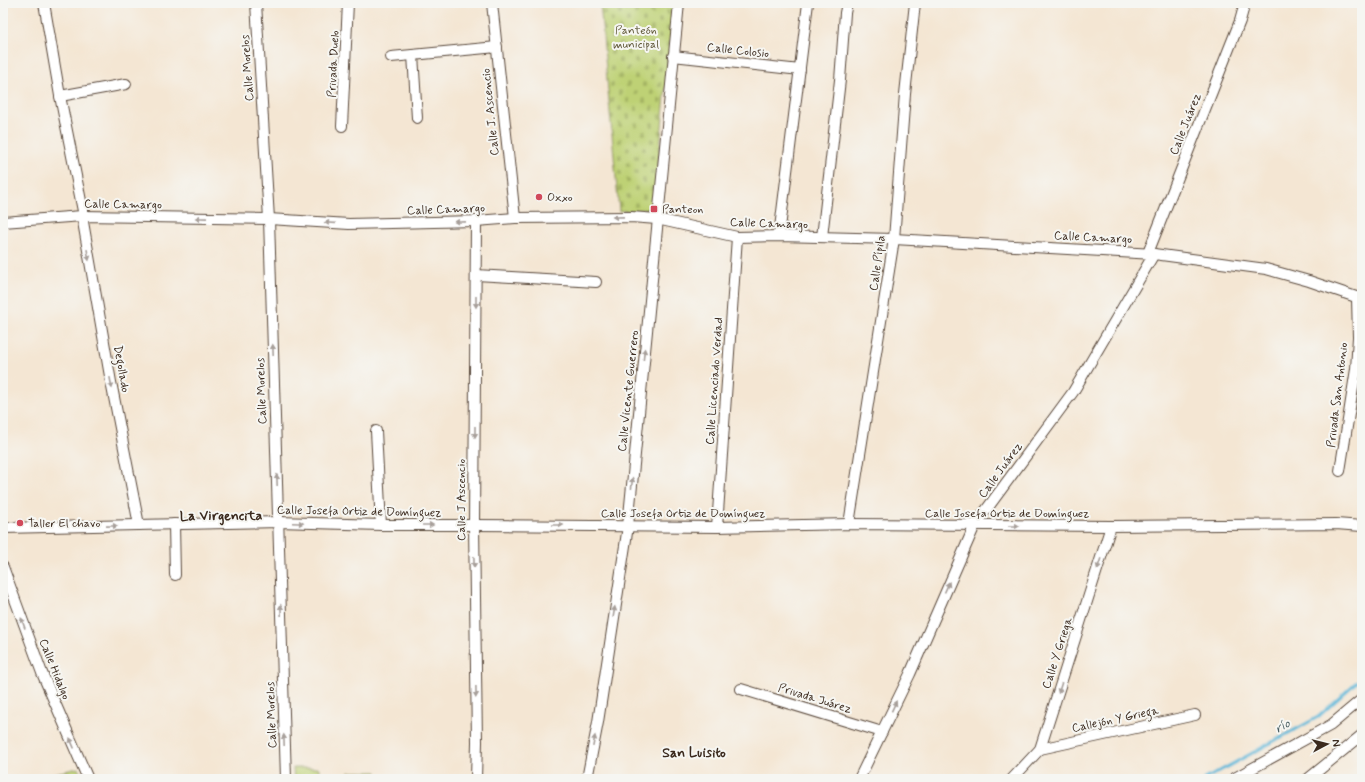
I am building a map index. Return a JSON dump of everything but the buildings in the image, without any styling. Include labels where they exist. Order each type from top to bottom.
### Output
[{"type":"street","name":"Degollado","points":[[44,3],[83,216],[111,382],[140,525]]},
{"type":"street","name":"Calle Morelos","points":[[256,3],[269,219],[286,779]]},
{"type":"street","name":"Privada Duelo","points":[[342,126],[347,54],[348,3]]},
{"type":"street","name":"Calle J. Ascencio","points":[[492,3],[515,218]]},
{"type":"street","name":"Calle Vicente Guerrero","points":[[587,779],[598,722],[628,526],[679,3]]},
{"type":"street","points":[[779,236],[808,3]]},
{"type":"street","points":[[822,237],[840,80],[846,3]]},
{"type":"street","name":"Calle Pípila","points":[[848,524],[894,239],[905,94],[915,3]]},
{"type":"street","name":"Calle Juárez","points":[[859,779],[910,674],[975,525],[1073,392],[1151,253],[1240,21],[1245,3]]},
{"type":"street","points":[[391,57],[497,47]]},
{"type":"street","points":[[413,56],[417,118]]},
{"type":"street","name":"Calle Colosio","points":[[673,56],[800,70]]},
{"type":"street","points":[[60,96],[126,84]]},
{"type":"street","name":"Calle Camargo","points":[[3,222],[83,216],[269,219],[349,224],[476,221],[515,218],[631,217],[657,219],[737,237],[779,236],[894,239],[1151,253],[1266,268],[1360,298]]},
{"type":"street","name":"Calle J Ascencio","points":[[476,221],[474,525],[477,742],[476,779]]},
{"type":"street","name":"Calle Licenciado Verdad","points":[[717,527],[737,237]]},
{"type":"street","points":[[476,275],[596,282]]},
{"type":"street","name":"Privada San Antonio","points":[[1340,472],[1356,369],[1360,298]]},
{"type":"street","points":[[376,431],[381,525]]},
{"type":"street","name":"Calle Josefa Ortiz de Domínguez","points":[[3,528],[278,522],[381,525],[717,527],[848,524],[1111,526],[1336,524],[1362,526]]},
{"type":"street","points":[[174,524],[175,576]]},
{"type":"street","name":"Calle Y Griega","points":[[1012,779],[1040,749],[1111,526]]},
{"type":"street","name":"Calle Hidalgo","points":[[3,567],[42,673],[88,779]]},
{"type":"street","name":"Privada Juárez","points":[[741,690],[882,732]]},
{"type":"street","points":[[1233,779],[1331,725],[1362,699]]},
{"type":"street","name":"Callejón Y Griega","points":[[1040,749],[1196,715]]},
{"type":"street","points":[[1308,779],[1362,735]]},
{"type":"green space","name":"Panteón municipal","points":[[600,3],[674,3],[654,209],[619,211]]},
{"type":"green space","points":[[78,768],[83,779],[33,779],[33,778]]},
{"type":"green space","points":[[293,768],[319,768],[319,778],[326,779],[294,779]]},
{"type":"green space","points":[[349,772],[377,772],[377,779],[343,779],[349,778]]},
{"type":"waterway","name":"río","points":[[1205,779],[1318,717],[1362,677]]},
{"type":"place","name":"Oxxo","points":[[539,197]]},
{"type":"place","name":"Panteon","points":[[654,209]]},
{"type":"place","name":"Taller El chavo","points":[[20,523]]},
{"type":"district","name":"La Virgencita","points":[[221,515]]},
{"type":"district","name":"San Luisito","points":[[694,752]]}]
